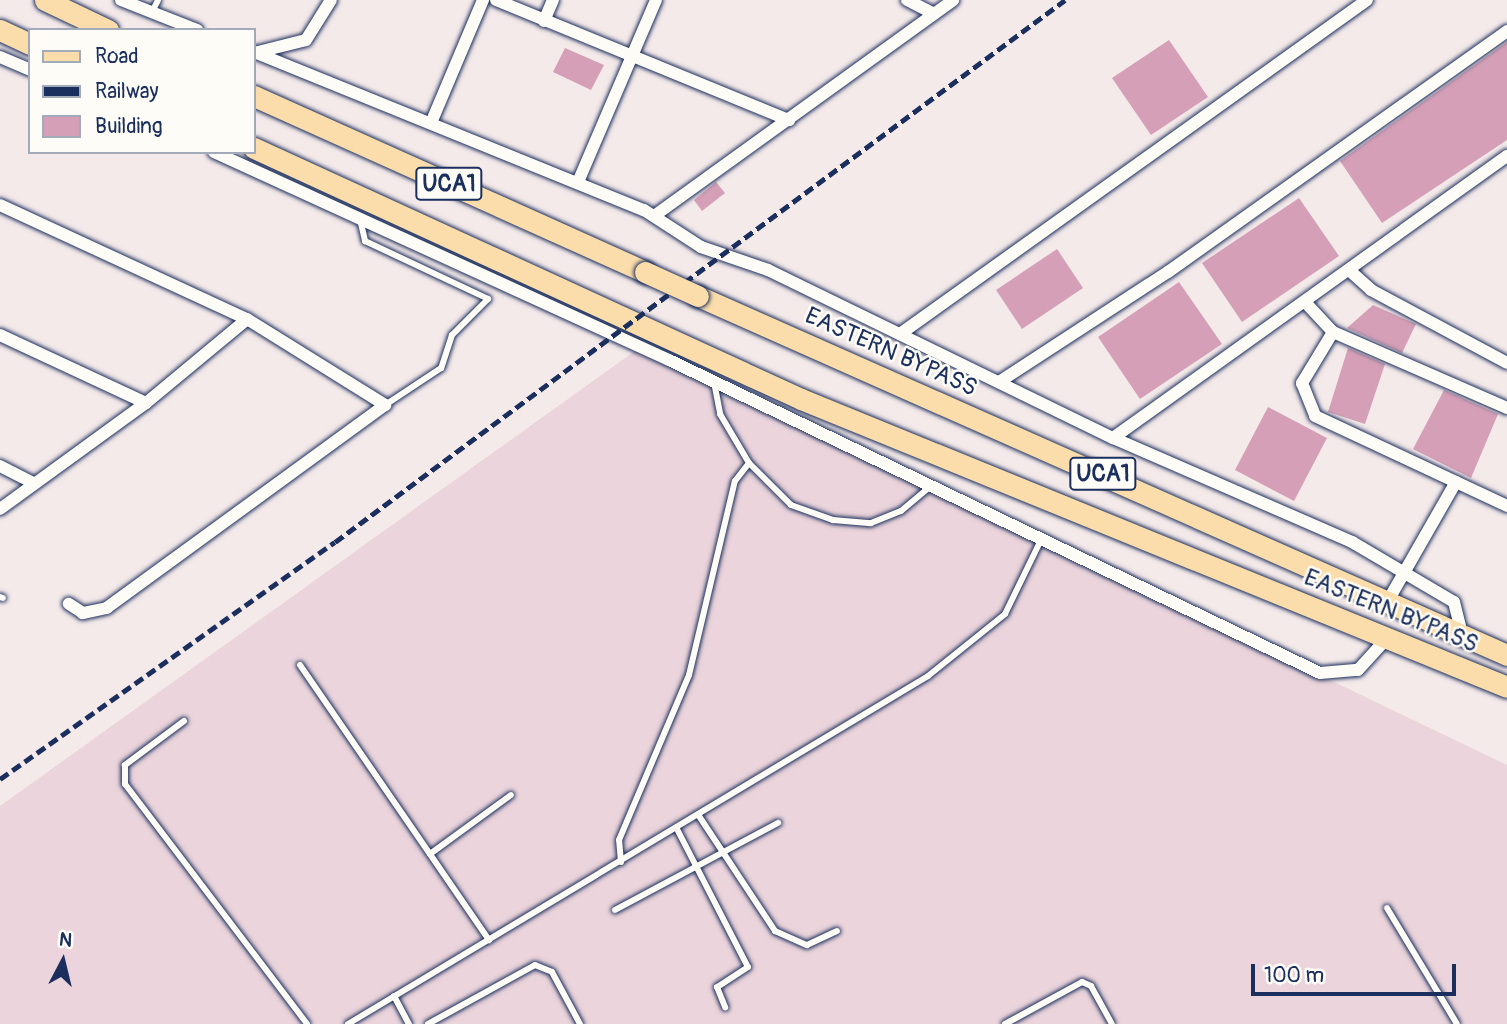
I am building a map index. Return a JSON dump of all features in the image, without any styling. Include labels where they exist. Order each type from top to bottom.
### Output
[{"type":"main road","points":[[45,0],[104,28]]},
{"type":"main road","points":[[0,30],[28,43]]},
{"type":"main road","name":"EASTERN BYPASS","points":[[256,97],[698,296],[1390,599],[1507,655]]},
{"type":"main road","name":"EASTERN BYPASS","points":[[256,149],[801,399],[1444,659],[1507,687]]},
{"type":"main road","points":[[1432,620],[1507,639]]},
{"type":"main road","points":[[1444,659],[1507,700]]},
{"type":"street","points":[[121,0],[155,6],[194,28]]},
{"type":"street","points":[[256,52],[306,40],[331,0]]},
{"type":"street","points":[[432,123],[483,0]]},
{"type":"street","points":[[496,0],[789,120]]},
{"type":"street","points":[[544,21],[553,0]]},
{"type":"street","points":[[578,182],[656,0]]},
{"type":"street","points":[[907,0],[934,14]]},
{"type":"street","points":[[654,216],[953,0]]},
{"type":"street","points":[[900,334],[1367,0]]},
{"type":"street","points":[[999,382],[1168,272],[1507,31]]},
{"type":"street","points":[[256,53],[578,182],[654,216],[701,247],[768,270],[1114,438],[1352,542],[1454,602],[1460,626]]},
{"type":"street","points":[[0,57],[28,69]]},
{"type":"street","points":[[218,154],[933,485],[1041,540],[1320,673],[1358,670],[1388,637]]},
{"type":"street","points":[[1114,438],[1507,156]]},
{"type":"street","points":[[0,205],[247,319],[385,405],[107,608],[83,613],[69,604]]},
{"type":"street","points":[[1349,270],[1371,290],[1507,363]]},
{"type":"street","points":[[1305,302],[1333,332],[1507,408]]},
{"type":"street","points":[[0,509],[146,403],[247,319]]},
{"type":"street","points":[[1333,332],[1302,383],[1307,408],[1507,506]]},
{"type":"street","points":[[0,335],[146,403]]},
{"type":"street","points":[[0,466],[34,482]]},
{"type":"street","points":[[1390,599],[1456,482]]},
{"type":"lane","points":[[359,217],[365,241],[488,299],[452,335],[441,368],[385,405]]},
{"type":"lane","points":[[713,382],[720,414],[749,463],[791,505],[853,523],[883,521],[933,485]]},
{"type":"lane","points":[[621,862],[619,840],[690,675],[735,481],[749,463]]},
{"type":"lane","points":[[348,1024],[906,691],[986,632],[1019,594],[1041,540]]},
{"type":"lane","points":[[300,665],[489,940]]},
{"type":"lane","points":[[184,721],[125,765],[125,784],[307,1024]]},
{"type":"lane","points":[[430,854],[511,795]]},
{"type":"lane","points":[[699,816],[775,931],[807,945],[837,931]]},
{"type":"lane","points":[[615,910],[778,823]]},
{"type":"lane","points":[[677,829],[748,967],[716,987],[725,1007]]},
{"type":"lane","points":[[1387,908],[1457,1024]]},
{"type":"lane","points":[[428,1024],[535,965],[552,972],[580,1024]]},
{"type":"lane","points":[[1005,1024],[1082,982],[1091,986],[1112,1024]]},
{"type":"lane","points":[[394,996],[409,1024]]},
{"type":"shaded area","points":[[639,348],[1507,765],[1507,1024],[0,1024],[0,806]]},
{"type":"building","points":[[1169,40],[1208,97],[1151,135],[1112,78]]},
{"type":"building","points":[[1507,42],[1507,140],[1382,223],[1340,161]]},
{"type":"building","points":[[565,48],[604,65],[591,90],[553,72]]},
{"type":"building","points":[[716,182],[725,193],[702,211],[694,200]]},
{"type":"building","points":[[1299,198],[1339,256],[1242,322],[1202,263]]},
{"type":"building","points":[[1057,249],[1083,288],[1022,329],[996,290]]},
{"type":"building","points":[[1179,282],[1222,344],[1140,399],[1098,337]]},
{"type":"building","points":[[1373,305],[1416,324],[1402,353],[1347,328]]},
{"type":"building","points":[[1348,348],[1385,364],[1365,424],[1328,412]]},
{"type":"building","points":[[1444,390],[1498,414],[1471,478],[1413,449]]},
{"type":"building","points":[[1268,407],[1327,438],[1294,501],[1235,470]]},
{"type":"railway","points":[[0,779],[335,542],[1065,0]]}]
